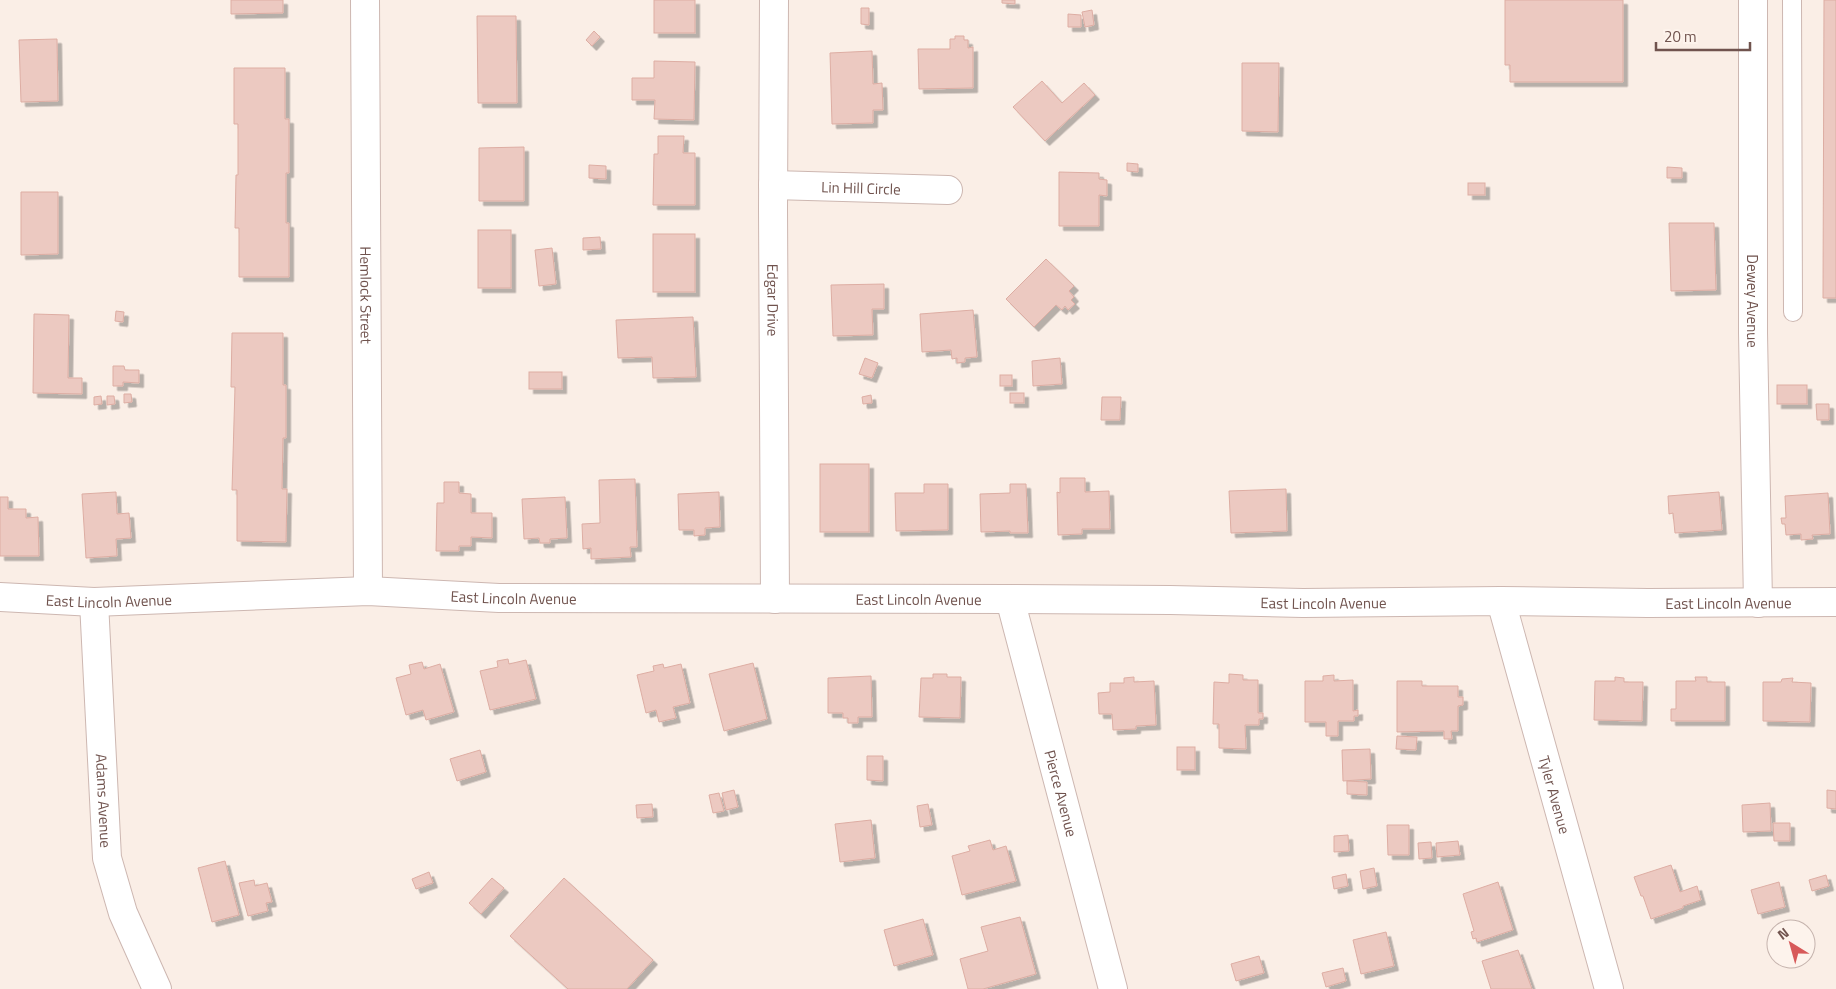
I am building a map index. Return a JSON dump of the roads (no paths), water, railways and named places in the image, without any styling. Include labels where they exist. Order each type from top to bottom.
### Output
[{"type":"street","name":"Hemlock Street","points":[[365,0],[368,591]]},
{"type":"street","name":"Edgar Drive","points":[[774,0],[775,599]]},
{"type":"street","name":"Dewey Avenue","points":[[1753,0],[1753,333],[1758,603]]},
{"type":"street","name":"Lin Hill Circle","points":[[774,185],[948,190]]},
{"type":"street","name":"East Lincoln Avenue","points":[[0,597],[94,602],[368,591],[500,598],[1010,598],[1303,604],[1501,601],[1836,602]]},
{"type":"street","name":"Pierce Avenue","points":[[1010,598],[1113,989]]},
{"type":"street","name":"Tyler Avenue","points":[[1501,601],[1609,989]]},
{"type":"street","name":"Adams Avenue","points":[[94,602],[107,858],[123,913],[157,989]]},
{"type":"lane","points":[[1792,0],[1793,312]]}]
